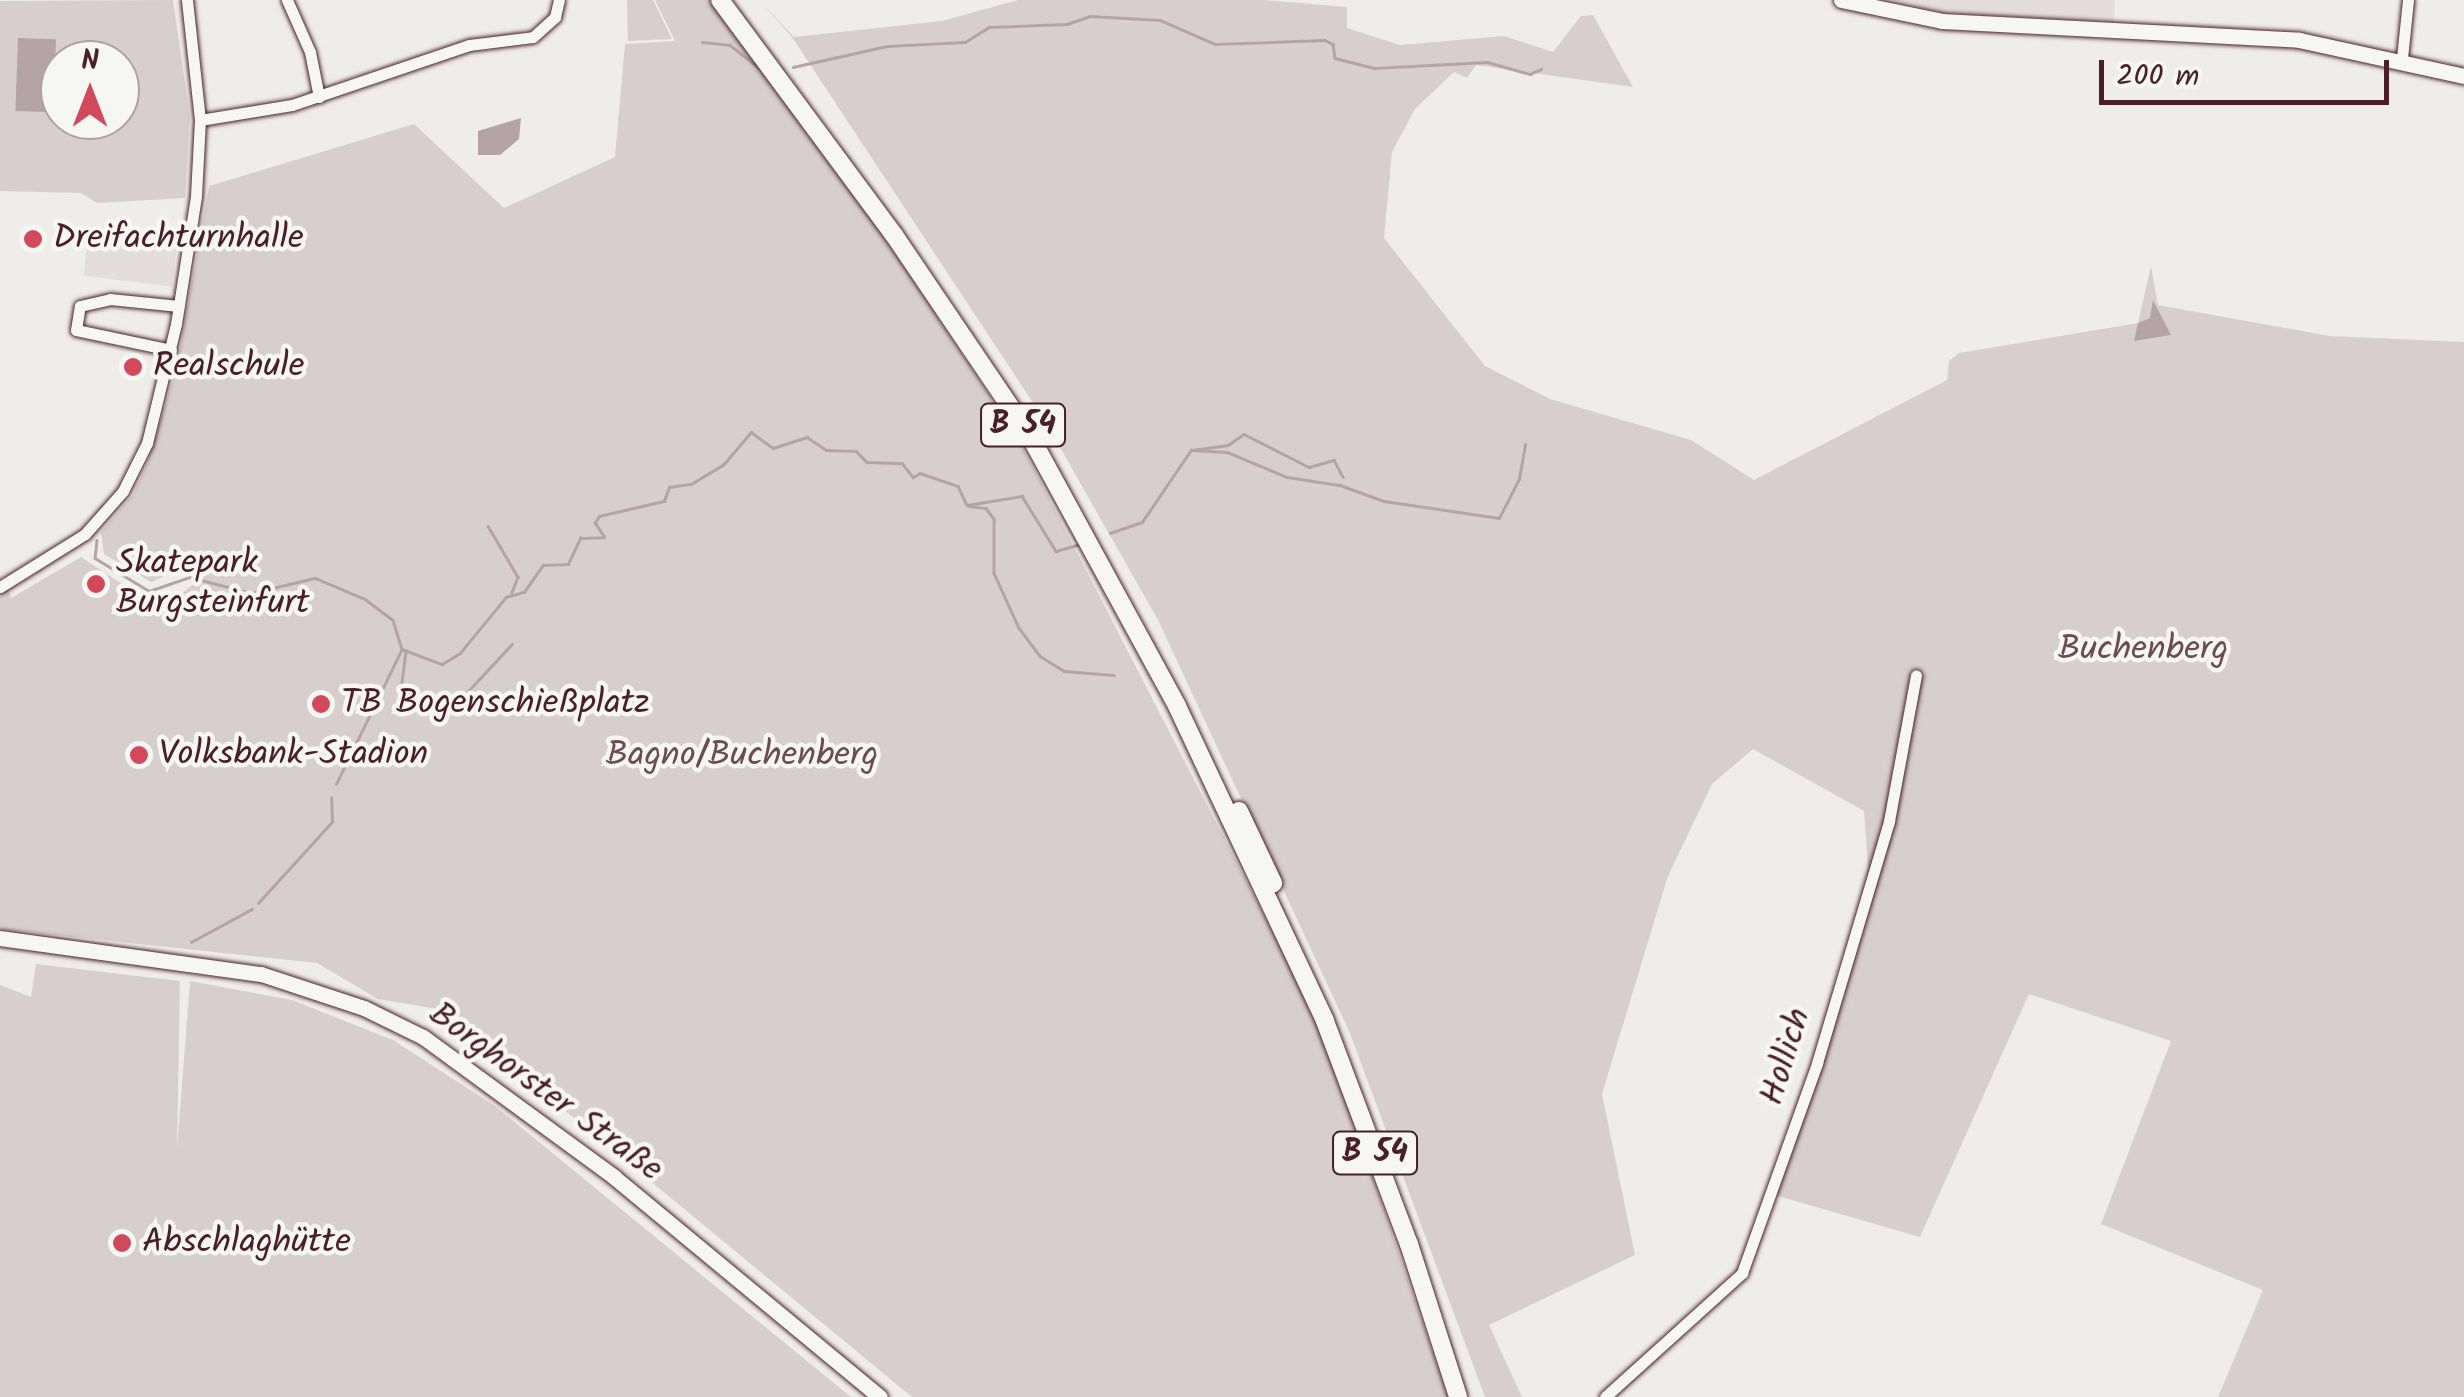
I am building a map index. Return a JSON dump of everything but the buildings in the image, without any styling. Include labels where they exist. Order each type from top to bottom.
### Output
[{"type":"highway","name":"B 54","points":[[720,0],[894,234],[1030,436],[1177,706],[1325,1021],[1409,1244],[1458,1397]]},
{"type":"highway","name":"B 54","points":[[734,0],[902,228],[1036,431],[1185,702],[1334,1019],[1468,1397]]},
{"type":"main road","points":[[1840,0],[1942,21],[2241,35],[2402,58],[2464,76]]},
{"type":"main road","name":"Borghorster Straße","points":[[0,938],[262,974],[346,1000],[423,1037],[614,1177],[880,1397]]},
{"type":"street","points":[[0,586],[71,545],[123,491],[148,444],[179,306],[200,120],[187,0]]},
{"type":"street","points":[[287,0],[310,52],[319,96]]},
{"type":"street","points":[[200,120],[319,96],[468,46],[532,37],[555,18],[559,0]]},
{"type":"street","points":[[2402,58],[2408,0]]},
{"type":"street","points":[[171,350],[76,330],[80,306],[110,299],[179,306]]},
{"type":"street","name":"Hollich","points":[[1605,1397],[1742,1273],[1817,1062],[1889,821],[1916,675]]},
{"type":"shaded area","points":[[1891,0],[2115,0],[2114,22],[1944,13]]},
{"type":"shaded area","points":[[18,38],[56,39],[40,40],[40,112],[15,111]]},
{"type":"shaded area","points":[[521,118],[519,139],[500,155],[478,155],[478,131]]},
{"type":"shaded area","points":[[90,225],[178,236],[172,287],[83,276]]},
{"type":"shaded area","points":[[2153,300],[2171,335],[2134,341],[2138,323],[2150,318]]},
{"type":"green space","points":[[173,0],[190,117],[185,198],[97,203],[81,193],[0,191],[0,1]]},
{"type":"green space","points":[[627,0],[653,0],[672,39],[628,41]]},
{"type":"green space","name":"Bagno/Buchenberg","points":[[655,0],[712,0],[809,123],[1020,442],[1320,1024],[1448,1397],[912,1397],[443,1010],[378,999],[317,963],[0,929],[0,592],[8,589],[11,598],[81,557],[142,597],[145,606],[173,600],[207,574],[204,566],[192,565],[151,582],[104,554],[101,532],[132,496],[147,464],[177,367],[209,186],[414,124],[504,208],[615,157],[625,44],[675,41]]},
{"type":"green space","name":"Buchenberg","points":[[759,0],[794,37],[942,21],[1018,0],[1263,0],[1347,7],[1347,28],[1400,45],[1504,36],[1553,52],[1581,16],[1593,15],[1633,87],[1476,65],[1467,78],[1454,72],[1415,109],[1392,152],[1384,238],[1485,366],[1550,399],[1691,440],[1754,480],[1947,380],[1949,361],[1959,353],[2138,323],[2151,266],[2158,305],[2330,336],[2464,342],[2464,1397],[2218,1397],[2263,1290],[2101,1224],[2171,1041],[2029,994],[1920,1237],[1768,1193],[1817,1062],[1868,869],[1864,811],[1753,749],[1712,784],[1668,876],[1602,1094],[1635,1255],[1489,1325],[1522,1397],[1485,1397],[1349,1031],[1158,620],[1045,421],[792,37]]},
{"type":"green space","points":[[36,964],[180,981],[177,1149],[190,981],[292,1000],[393,1040],[495,1106],[851,1397],[0,1397],[0,985],[31,997]]},
{"type":"waterway","points":[[793,67],[887,46],[965,42],[989,27],[1067,24],[1090,16],[1160,20],[1215,44],[1325,40],[1333,44],[1335,58],[1374,68],[1487,62],[1530,74],[1541,69]]},
{"type":"waterway","points":[[702,42],[730,45],[761,69]]},
{"type":"waterway","points":[[97,540],[95,558],[149,591],[190,577],[251,593],[315,578],[365,599],[393,620],[402,649],[442,664],[460,653],[506,597],[524,592],[543,565],[568,564],[580,538],[604,537],[595,523],[599,516],[664,501],[669,487],[691,484],[723,465],[751,432],[773,448],[807,437],[826,450],[856,451],[867,462],[902,463],[913,477],[920,473],[958,486],[967,505],[1022,496],[1056,551],[1080,544]]},
{"type":"waterway","points":[[1192,450],[1228,445],[1244,434],[1309,467],[1334,460],[1343,477]]},
{"type":"waterway","points":[[1110,533],[1142,522],[1191,450],[1227,452],[1287,477],[1340,485],[1384,501],[1499,518],[1519,479],[1525,445]]},
{"type":"waterway","points":[[969,506],[986,508],[994,519],[994,573],[1019,628],[1040,656],[1064,671],[1114,675]]},
{"type":"waterway","points":[[488,526],[518,577],[512,593]]},
{"type":"waterway","points":[[406,651],[401,691],[456,704],[512,644]]},
{"type":"waterway","points":[[336,784],[401,651]]},
{"type":"waterway","points":[[258,903],[332,822],[331,798]]},
{"type":"waterway","points":[[191,942],[252,909]]},
{"type":"place","name":"Dreifachturnhalle","points":[[33,239]]},
{"type":"place","name":"Realschule","points":[[133,367]]},
{"type":"place","name":"Skatepark Burgsteinfurt","points":[[96,584]]},
{"type":"place","name":"TB Bogenschießplatz","points":[[321,704]]},
{"type":"place","name":"Volksbank-Stadion","points":[[139,755]]},
{"type":"place","name":"Abschlaghütte","points":[[122,1243]]}]
